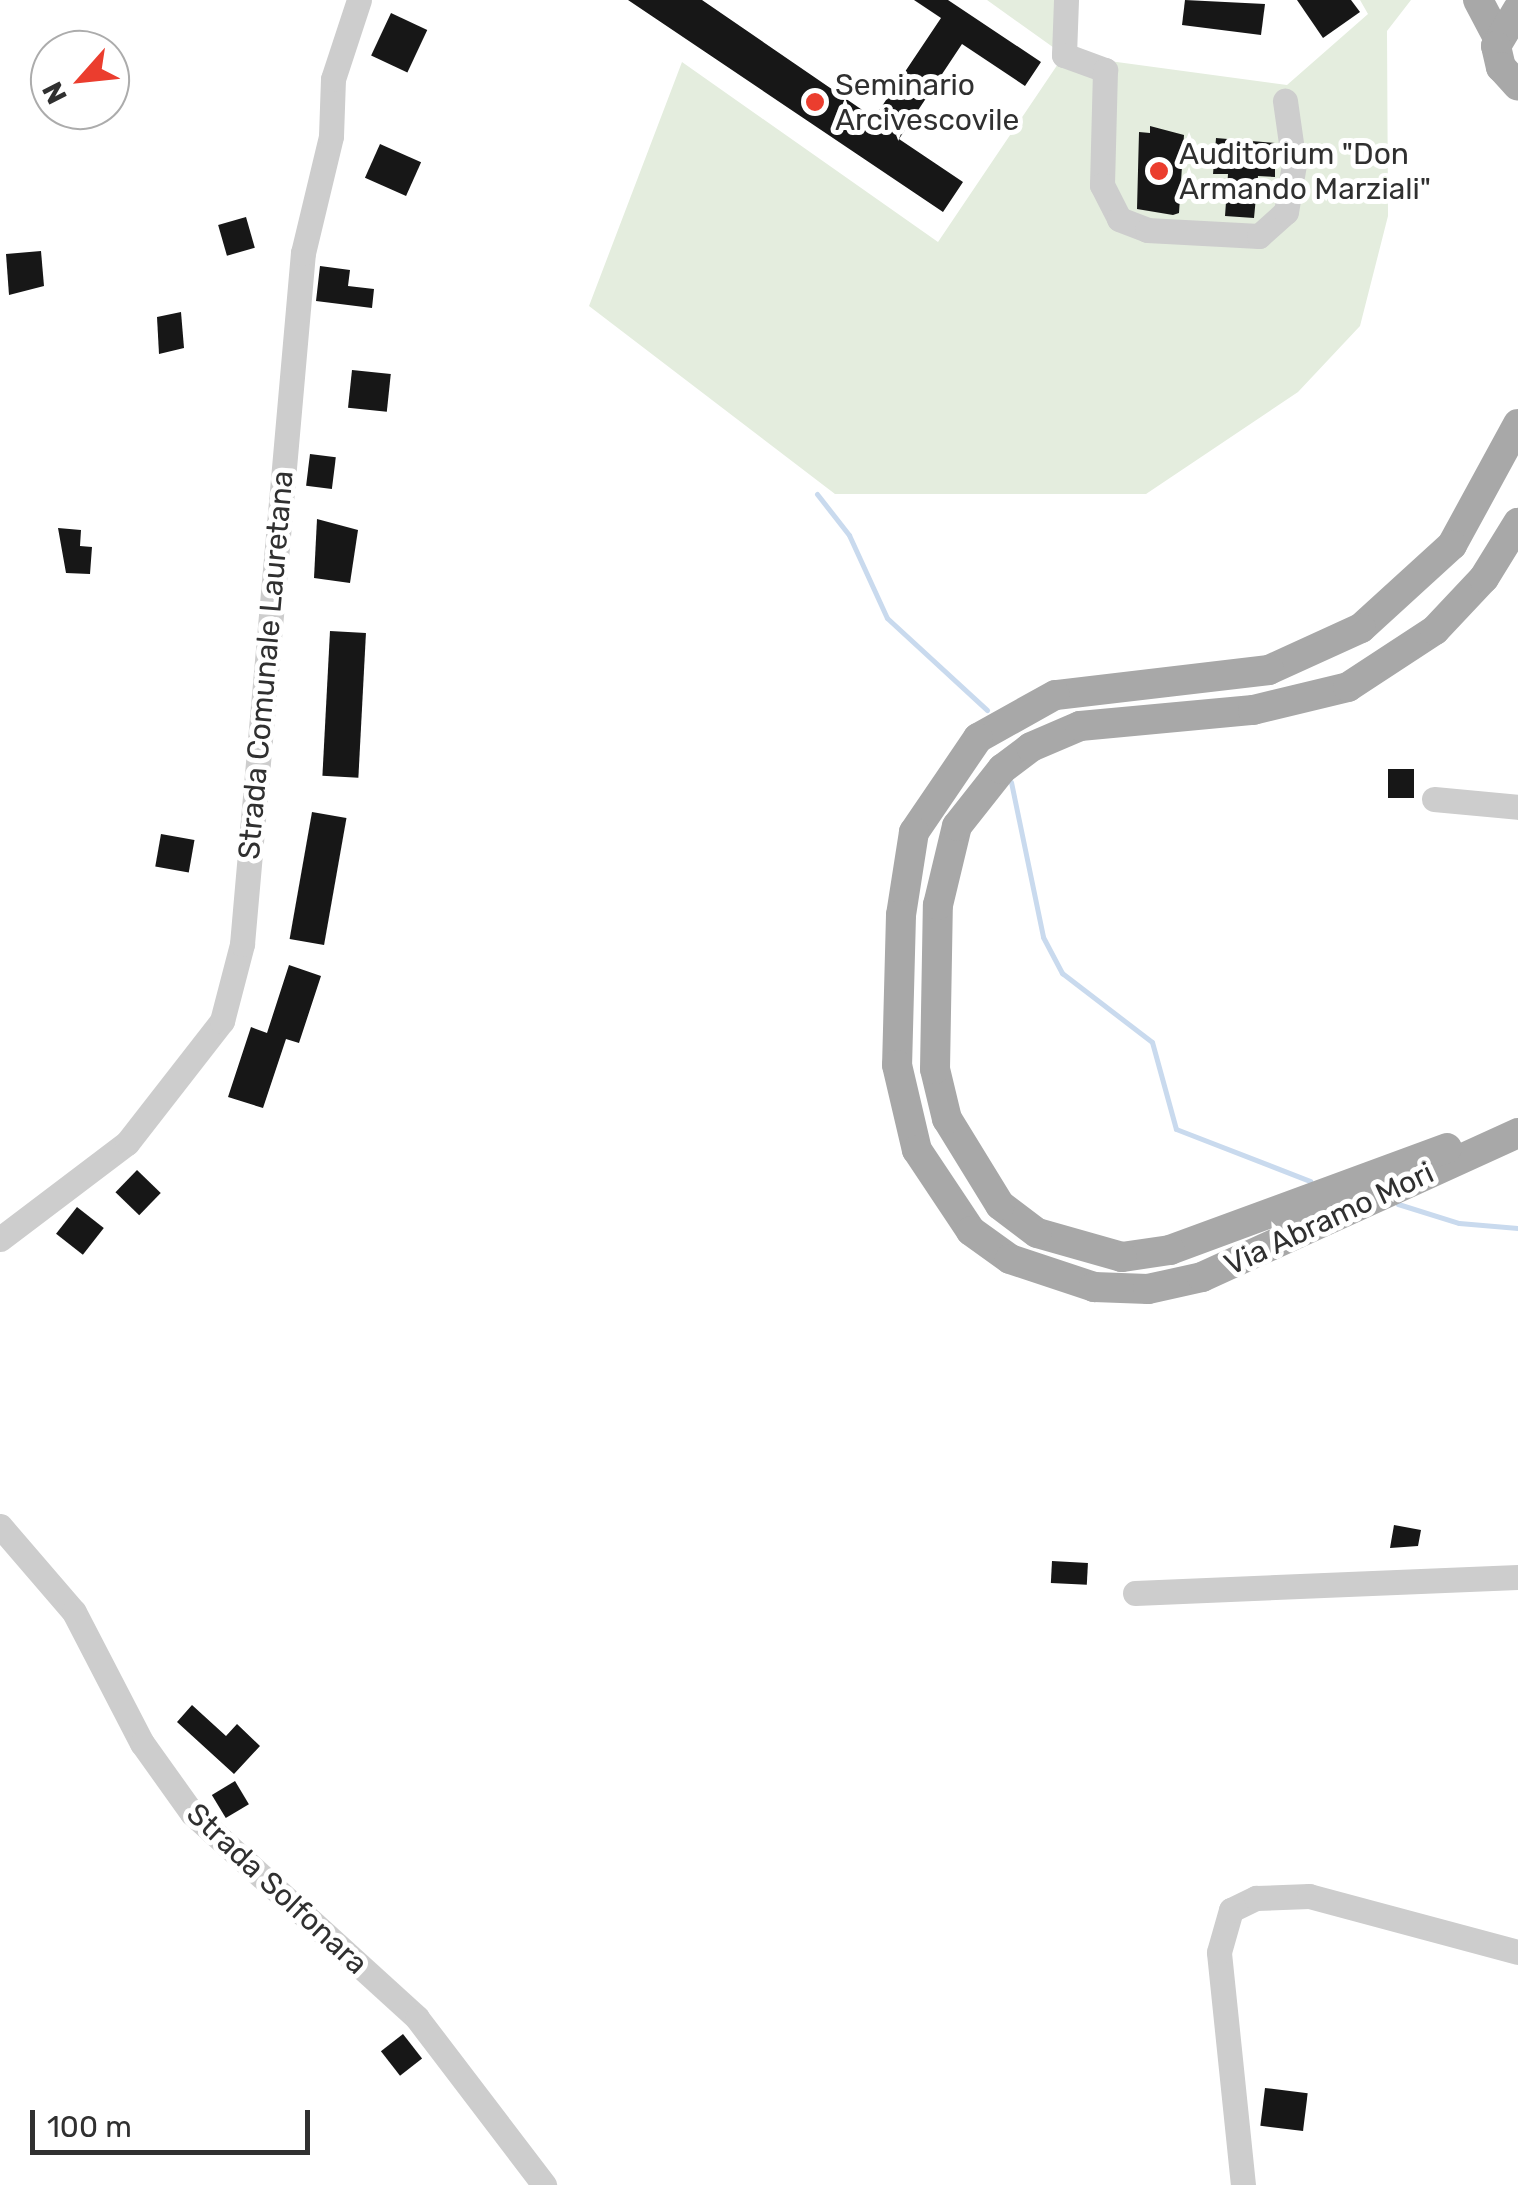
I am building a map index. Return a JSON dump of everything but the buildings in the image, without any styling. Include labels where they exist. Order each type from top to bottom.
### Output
[{"type":"main road","points":[[1478,0],[1498,36],[1501,67],[1518,86]]},
{"type":"main road","points":[[1496,0],[1518,7],[1498,36]]},
{"type":"main road","name":"Via Abramo Mori","points":[[1518,424],[1452,544],[1361,628],[1269,670],[1056,696],[978,738],[914,832],[901,915],[897,1065],[918,1150],[971,1230],[1010,1259],[1094,1288],[1148,1289],[1202,1278],[1518,1131]]},
{"type":"main road","name":"Via Abramo Mori","points":[[1518,523],[1484,578],[1435,630],[1348,687],[1253,710],[1080,726],[1002,769],[956,826],[943,862],[934,980],[935,1069],[967,1162],[1000,1206],[1075,1248],[1122,1258],[1170,1250],[1414,1157],[1518,1131]]},
{"type":"street","name":"Strada Comunale Lauretana","points":[[0,1238],[127,1143],[222,1021],[242,944],[303,253],[331,136],[333,79],[359,0]]},
{"type":"street","points":[[1066,0],[1064,55],[1105,70],[1102,185],[1118,218],[1148,230],[1259,236],[1286,212],[1294,164],[1285,102]]},
{"type":"street","points":[[1434,799],[1518,807]]},
{"type":"street","name":"Strada Solfonara","points":[[0,1526],[74,1612],[142,1743],[192,1814],[417,2018],[544,2185]]},
{"type":"street","points":[[1135,1593],[1518,1577]]},
{"type":"street","points":[[1243,2185],[1220,1952],[1231,1910],[1256,1898],[1310,1896],[1518,1952]]},
{"type":"green space","points":[[987,0],[1066,0],[1065,55],[1287,85],[1368,14],[1360,0],[1411,0],[1387,31],[1388,216],[1360,326],[1298,392],[1146,494],[835,494],[589,306],[682,62],[938,242],[1064,55]]},
{"type":"waterway","points":[[817,494],[849,535],[887,618],[987,710]]},
{"type":"waterway","points":[[1011,782],[1043,937],[1062,973],[1152,1042],[1176,1129],[1310,1181]]},
{"type":"waterway","points":[[1398,1204],[1459,1223],[1518,1228]]},
{"type":"place","name":"Seminario Arcivescovile","points":[[815,102]]},
{"type":"place","name":"Auditorium \"Don Armando Marziali\"","points":[[1159,171]]}]
